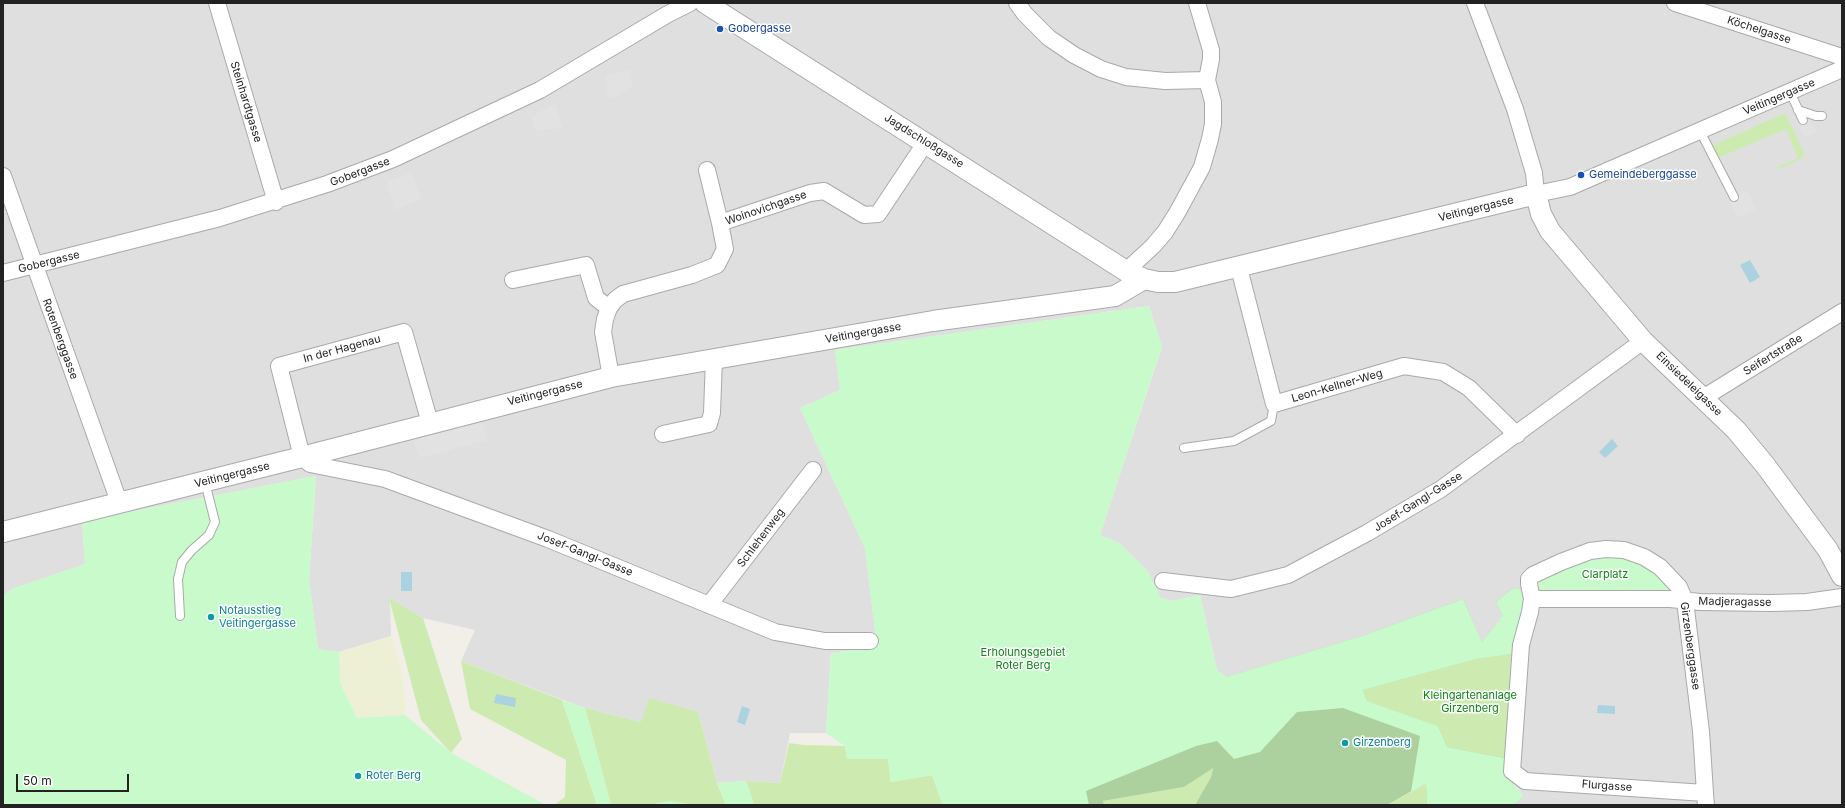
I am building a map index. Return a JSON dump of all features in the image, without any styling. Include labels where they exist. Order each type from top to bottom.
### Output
[{"type":"street","name":"Steinhardtgasse","points":[[216,3],[276,202]]},
{"type":"street","name":"Gobergasse","points":[[3,273],[220,218],[276,202],[393,159],[544,88],[668,14],[690,3]]},
{"type":"street","name":"Jagdschloßgasse","points":[[705,3],[1135,275]]},
{"type":"street","points":[[1017,3],[1025,14],[1049,38],[1074,55],[1101,69],[1126,77],[1165,82],[1207,80]]},
{"type":"street","points":[[1135,275],[1177,214],[1202,167],[1210,139],[1213,118],[1213,98],[1207,80],[1211,50],[1197,3]]},
{"type":"street","points":[[1476,3],[1515,109],[1534,173],[1536,194]]},
{"type":"street","name":"Köchelgasse","points":[[1675,3],[1842,57]]},
{"type":"street","name":"Veitingergasse","points":[[3,532],[611,377],[933,321],[1115,296],[1135,275],[1158,282],[1175,282],[1239,268],[1536,194],[1570,187],[1842,69]]},
{"type":"street","name":"Woinovichgasse","points":[[609,308],[615,300],[623,294],[692,275],[716,265],[725,249],[720,223],[810,193],[824,191],[864,215],[878,214],[926,142]]},
{"type":"street","points":[[707,170],[720,223]]},
{"type":"street","name":"Rotenberggasse","points":[[3,176],[119,502]]},
{"type":"street","name":"Einsiedeleigasse","points":[[1536,194],[1541,214],[1550,231],[1643,341],[1736,430],[1765,465],[1828,550],[1842,576]]},
{"type":"street","points":[[513,280],[586,265],[596,298],[609,308],[604,319],[604,332],[611,377]]},
{"type":"street","points":[[1239,268],[1274,404]]},
{"type":"street","name":"Seifertstraße","points":[[1703,398],[1842,312]]},
{"type":"street","name":"In der Hagenau","points":[[302,457],[279,366],[404,332],[430,423]]},
{"type":"street","name":"Josef-Gangl-Gasse","points":[[1163,581],[1232,589],[1288,575],[1367,533],[1441,490],[1518,435],[1643,341]]},
{"type":"street","points":[[663,434],[709,424],[712,413],[714,358]]},
{"type":"street","name":"Leon-Kellner-Weg","points":[[1274,404],[1404,366],[1442,372],[1469,388],[1518,435]]},
{"type":"street","name":"Josef-Gangl-Gasse","points":[[302,457],[310,464],[385,479],[548,539],[775,632],[825,641],[870,641]]},
{"type":"street","name":"Schlehenweg","points":[[710,605],[813,470]]},
{"type":"street","name":"Girzenberggasse","points":[[1512,771],[1521,645],[1532,599],[1528,584],[1529,579],[1533,575],[1576,555],[1606,549],[1624,550],[1644,557],[1660,566],[1679,587],[1685,601],[1701,731],[1706,799]]},
{"type":"street","name":"Madjeragasse","points":[[1532,599],[1670,599],[1685,601],[1771,603],[1806,602],[1842,597]]},
{"type":"street","name":"Flurgasse","points":[[1512,771],[1525,781],[1706,799]]},
{"type":"lane","points":[[1790,92],[1803,120]]},
{"type":"lane","points":[[1798,110],[1816,116],[1822,116]]},
{"type":"lane","points":[[1700,131],[1734,197]]},
{"type":"lane","points":[[1184,448],[1234,441],[1271,421],[1274,404]]},
{"type":"lane","points":[[180,616],[178,579],[182,562],[208,535],[215,522],[205,481]]},
{"type":"shaded area","points":[[3,3],[1842,3],[1842,805],[1514,805],[1524,795],[1506,775],[1447,747],[1514,639],[1520,634],[1503,615],[1482,642],[1463,600],[1362,636],[1226,677],[1217,670],[1200,595],[1172,601],[1161,598],[1147,570],[1119,543],[1100,535],[1162,347],[1149,306],[835,350],[840,390],[800,408],[865,548],[877,647],[831,653],[826,733],[790,733],[780,783],[746,781],[717,783],[698,712],[641,722],[585,708],[461,661],[475,630],[423,618],[390,599],[391,636],[339,652],[318,649],[309,579],[316,476],[82,521],[85,564],[12,589],[3,596]]},
{"type":"shaded area","points":[[629,70],[633,86],[619,95],[608,98],[605,75]]},
{"type":"shaded area","points":[[555,103],[563,128],[536,131],[531,117]]},
{"type":"shaded area","points":[[1808,117],[1817,131],[1806,138],[1797,124]]},
{"type":"shaded area","points":[[412,172],[421,199],[396,210],[386,182]]},
{"type":"shaded area","points":[[1748,191],[1756,209],[1738,218],[1729,199]]},
{"type":"shaded area","points":[[482,420],[487,440],[419,458],[413,437]]},
{"type":"green space","points":[[1785,113],[1804,153],[1803,158],[1779,169],[1777,167],[1798,158],[1786,129],[1718,158],[1711,146]]},
{"type":"green space","name":"Erholungsgebiet Roter Berg","points":[[1149,306],[1162,346],[1100,535],[1119,543],[1147,570],[1161,598],[1172,601],[1200,595],[1217,670],[1226,677],[1362,636],[1463,599],[1482,642],[1503,616],[1496,602],[1512,589],[1517,588],[1521,590],[1525,599],[1520,634],[1514,639],[1512,654],[1476,659],[1363,690],[1367,701],[1438,726],[1447,747],[1504,758],[1506,775],[1515,787],[1524,795],[1514,805],[1427,805],[1426,783],[1411,792],[1420,736],[1343,708],[1297,712],[1260,752],[1234,759],[1217,741],[1196,746],[1086,791],[1089,805],[943,805],[932,775],[891,782],[888,759],[847,759],[845,746],[826,733],[831,653],[877,647],[865,548],[800,408],[840,390],[835,350]]},
{"type":"green space","points":[[316,476],[309,579],[318,649],[339,652],[340,683],[357,718],[405,715],[451,753],[546,805],[3,805],[3,596],[12,589],[85,564],[82,521]]},
{"type":"green space","name":"Clarplatz","points":[[1604,556],[1629,558],[1653,571],[1668,586],[1674,595],[1544,593],[1537,587],[1538,580],[1585,560]]},
{"type":"green space","points":[[1517,588],[1521,590],[1520,634],[1514,639],[1512,654],[1476,659],[1363,690],[1367,701],[1438,726],[1447,747],[1504,758],[1506,775],[1515,787],[1524,795],[1514,805],[1427,805],[1426,783],[1387,805],[1195,805],[1211,777],[1213,768],[1184,787],[1103,801],[1104,805],[1073,805],[1079,781],[1226,677],[1362,636],[1463,599],[1482,642],[1503,616],[1496,602],[1512,589]]},
{"type":"green space","points":[[389,598],[423,618],[462,739],[451,753],[421,720]]},
{"type":"green space","points":[[391,636],[403,675],[405,715],[357,718],[340,683],[339,652]]},
{"type":"green space","name":"Kleingartenanlage Girzenberg","points":[[1512,654],[1508,759],[1447,747],[1437,726],[1367,701],[1362,690],[1476,659]]},
{"type":"green space","points":[[461,661],[562,700],[597,805],[554,805],[565,797],[566,760],[470,709]]},
{"type":"green space","points":[[649,698],[698,712],[717,783],[726,805],[693,805],[670,801],[649,805],[611,805],[585,708],[641,722]]},
{"type":"green space","points":[[562,700],[585,708],[611,805],[597,805]]},
{"type":"green space","points":[[789,743],[845,746],[847,759],[888,759],[891,782],[932,775],[943,805],[754,805],[746,781],[780,783]]},
{"type":"green space","points":[[1213,767],[1211,777],[1195,805],[1104,805],[1103,801],[1184,787]]},
{"type":"green space","points":[[746,781],[754,805],[726,805],[717,783]]},
{"type":"green space","points":[[1427,783],[1427,805],[1387,805],[1411,792]]},
{"type":"green space","points":[[670,801],[693,805],[649,805]]},
{"type":"water","points":[[1750,260],[1760,277],[1750,283],[1740,265]]},
{"type":"water","points":[[1612,439],[1618,446],[1605,458],[1599,452]]},
{"type":"water","points":[[401,572],[412,572],[412,591],[401,591]]},
{"type":"water","points":[[496,694],[516,698],[515,707],[494,703]]},
{"type":"water","points":[[1598,705],[1615,706],[1615,714],[1597,713]]},
{"type":"water","points":[[742,706],[750,709],[745,725],[737,722]]},
{"type":"place","name":"Gobergasse","points":[[720,29]]},
{"type":"place","name":"Gemeindeberggasse","points":[[1581,175]]},
{"type":"place","name":"Notausstieg Veitingergasse","points":[[211,617]]},
{"type":"place","name":"Girzenberg","points":[[1345,743]]},
{"type":"place","name":"Roter Berg","points":[[358,776]]}]
